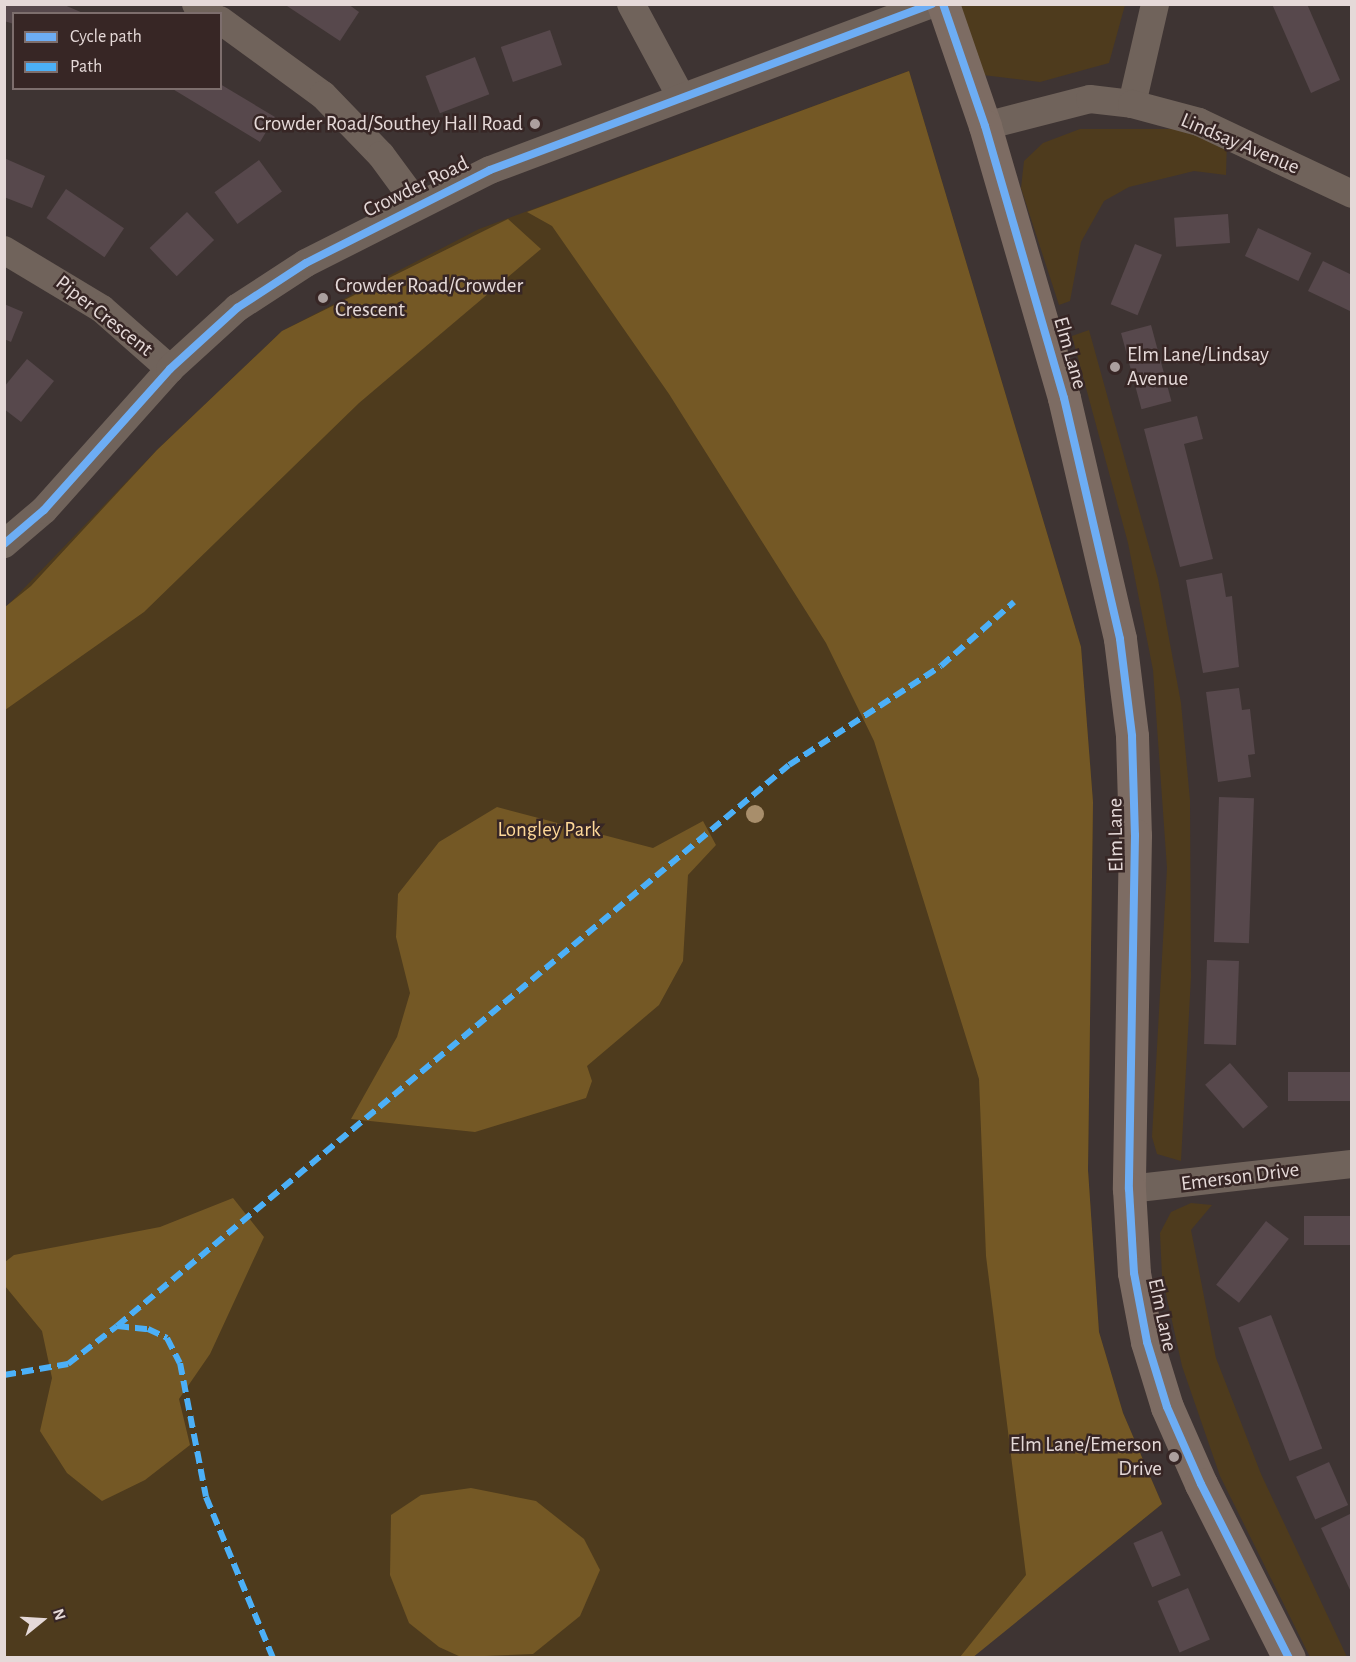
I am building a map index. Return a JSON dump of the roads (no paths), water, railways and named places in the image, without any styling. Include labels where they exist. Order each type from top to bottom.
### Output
[{"type":"street","points":[[195,4],[208,12]]},
{"type":"street","points":[[631,4],[681,97]]},
{"type":"street","name":"Crowder Road","points":[[4,544],[44,510],[170,369],[237,308],[306,262],[417,204],[681,97],[932,4]]},
{"type":"street","name":"Elm Lane","points":[[943,4],[985,126],[1064,398],[1120,639],[1132,736],[1135,835],[1129,1189],[1134,1273],[1167,1407],[1289,1658]]},
{"type":"street","points":[[1132,104],[1155,4]]},
{"type":"street","points":[[222,21],[323,95],[381,155],[417,204]]},
{"type":"street","name":"Lindsay Avenue","points":[[985,126],[1090,99],[1132,104],[1199,122],[1352,194]]},
{"type":"street","name":"Piper Crescent","points":[[4,250],[102,309],[170,369]]},
{"type":"street","name":"Emerson Drive","points":[[1129,1189],[1352,1164]]},
{"type":"place","name":"Crowder Road/Southey Hall Road","points":[[535,124]]},
{"type":"place","name":"Crowder Road/Crowder Crescent","points":[[323,298]]},
{"type":"place","name":"Elm Lane/Lindsay Avenue","points":[[1115,367]]},
{"type":"place","name":"Elm Lane/Emerson Drive","points":[[1174,1457]]},
{"type":"park label","name":"Longley Park","points":[[549,830]]}]
